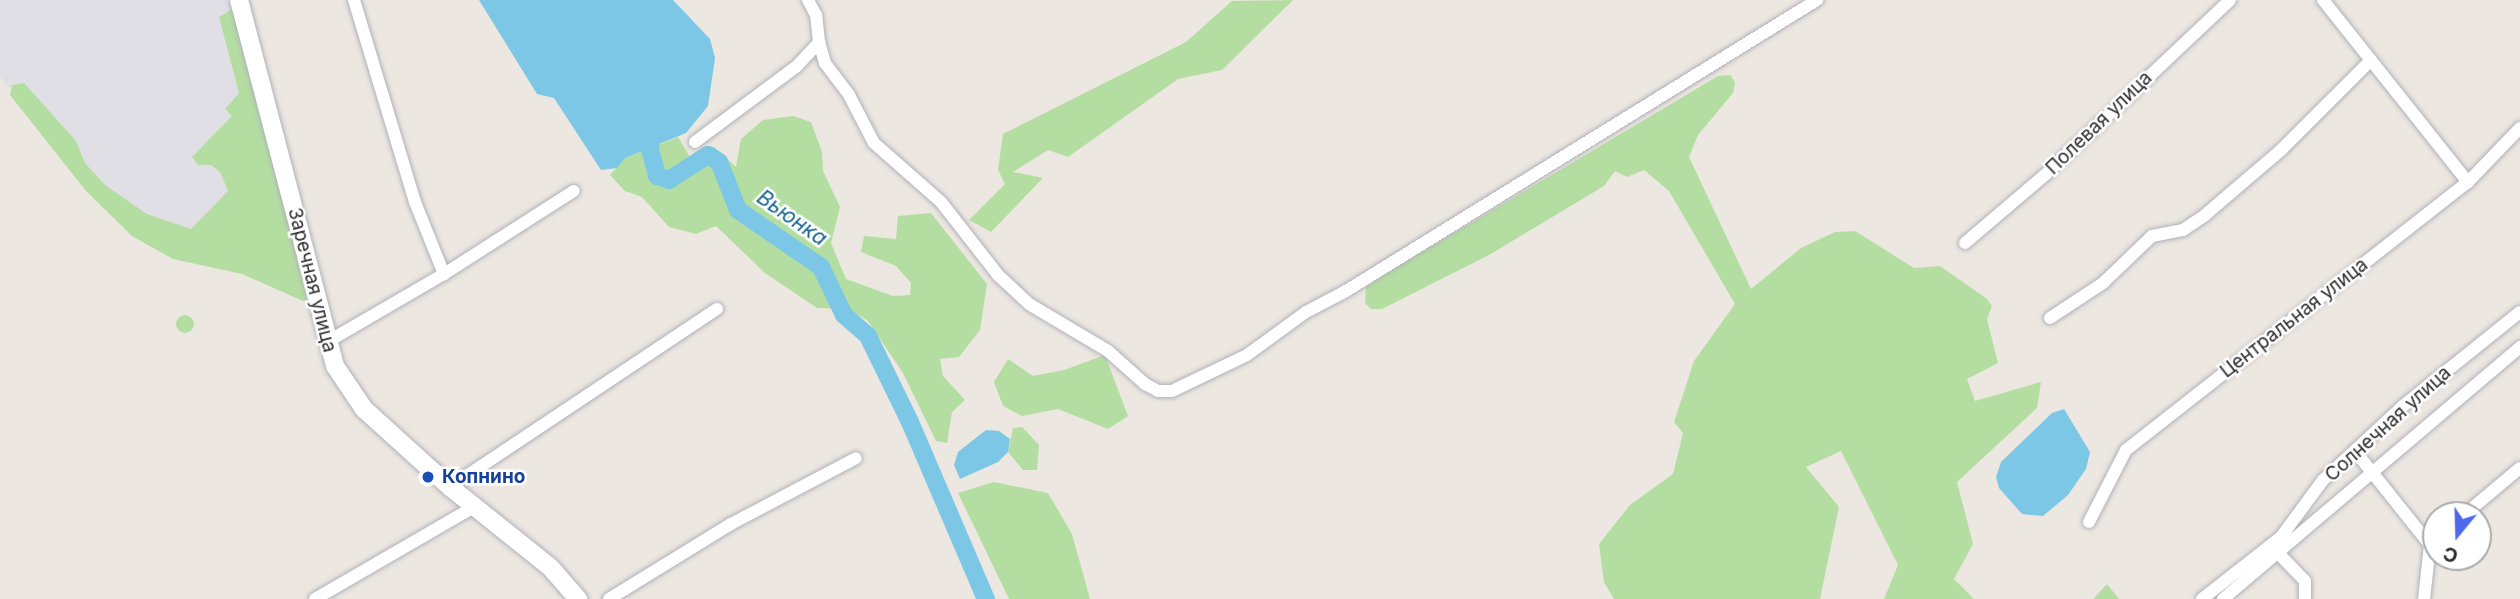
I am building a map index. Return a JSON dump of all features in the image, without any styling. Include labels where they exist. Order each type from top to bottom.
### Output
[{"type":"street","name":"Заречная улица","points":[[239,0],[335,366],[364,409],[450,487],[550,568],[578,599]]},
{"type":"street","points":[[354,0],[415,202],[444,274]]},
{"type":"street","points":[[808,0],[816,15],[825,63],[849,95],[874,143],[941,202],[998,275],[1029,304],[1108,351],[1145,384],[1158,391],[1172,391],[1247,355],[1306,312],[1346,291],[1817,0]]},
{"type":"street","name":"Полевая улица","points":[[1965,243],[2046,174],[2230,0]]},
{"type":"street","points":[[2323,0],[2468,182]]},
{"type":"street","points":[[695,142],[797,66],[819,42]]},
{"type":"street","points":[[2050,318],[2103,283],[2152,236],[2182,230],[2205,215],[2281,150],[2371,60]]},
{"type":"street","name":"Центральная улица","points":[[2089,522],[2126,450],[2468,182],[2520,128]]},
{"type":"street","points":[[327,342],[444,274],[574,191]]},
{"type":"street","points":[[450,487],[717,309]]},
{"type":"street","name":"Солнечная улица","points":[[2202,599],[2281,537],[2323,480],[2355,451],[2520,312]]},
{"type":"street","points":[[2224,599],[2279,554],[2371,471],[2520,347]]},
{"type":"street","points":[[2355,451],[2422,529]]},
{"type":"street","points":[[608,599],[731,524],[856,458]]},
{"type":"street","points":[[2481,501],[2520,468]]},
{"type":"street","points":[[315,599],[474,507]]},
{"type":"street","points":[[2279,554],[2305,581],[2305,599]]},
{"type":"street","points":[[2424,599],[2428,571]]},
{"type":"shaded area","points":[[0,0],[228,0],[278,183],[184,261],[106,199],[0,77]]},
{"type":"green space","points":[[1293,0],[1222,70],[1178,79],[1068,157],[1048,150],[1013,172],[1043,178],[991,232],[969,220],[1005,184],[998,170],[1003,134],[1186,42],[1232,1]]},
{"type":"green space","points":[[232,9],[238,11],[307,300],[303,301],[242,274],[173,259],[132,236],[86,191],[10,95],[12,85],[24,83],[76,141],[85,163],[105,185],[147,214],[191,229],[228,191],[220,172],[211,165],[198,165],[192,157],[232,116],[225,109],[239,93],[219,17]]},
{"type":"green space","points":[[1730,75],[1735,82],[1733,93],[1698,135],[1689,157],[1751,289],[1801,248],[1835,232],[1855,231],[1914,268],[1940,266],[1987,299],[1992,306],[1987,319],[1998,363],[1967,379],[1975,401],[2041,382],[2037,408],[1957,482],[1973,544],[1954,579],[1974,599],[1884,599],[1898,565],[1841,451],[1806,467],[1839,507],[1820,599],[1614,599],[1604,582],[1599,544],[1630,505],[1673,474],[1683,433],[1674,422],[1694,361],[1735,304],[1669,191],[1644,170],[1627,177],[1615,171],[1604,186],[1489,255],[1382,309],[1371,309],[1365,303],[1366,287],[1377,279],[1718,76]]},
{"type":"green space","points":[[793,116],[811,122],[822,152],[823,171],[840,207],[831,243],[846,279],[893,296],[910,295],[911,283],[896,266],[861,252],[864,236],[896,239],[898,216],[931,213],[987,284],[980,330],[959,357],[940,359],[943,376],[965,400],[952,412],[947,443],[936,441],[903,373],[868,321],[848,309],[817,308],[765,273],[716,226],[696,234],[669,227],[642,197],[625,191],[610,175],[625,158],[678,137],[690,157],[714,147],[736,167],[741,139],[763,120]]},
{"type":"green space","points":[[181,315],[189,315],[194,324],[192,331],[181,333],[176,328],[176,320]]},
{"type":"green space","points":[[1105,355],[1128,416],[1108,429],[1058,409],[1022,416],[1003,406],[994,382],[1008,359],[1033,376],[1064,370]]},
{"type":"green space","points":[[1022,427],[1039,445],[1037,470],[1023,470],[1008,452],[1013,428]]},
{"type":"green space","points":[[994,482],[1048,493],[1072,534],[1090,599],[1009,599],[958,493]]},
{"type":"green space","points":[[2107,584],[2119,599],[2093,599]]},
{"type":"water","points":[[479,0],[673,0],[710,39],[715,58],[708,106],[686,133],[625,158],[617,168],[601,170],[554,98],[537,94]]},
{"type":"water","points":[[2064,409],[2090,452],[2086,469],[2068,495],[2043,516],[2022,514],[1999,488],[1996,477],[2001,462],[2052,413]]},
{"type":"water","points":[[986,430],[999,431],[1010,439],[1008,452],[998,462],[960,479],[954,465],[958,452]]},
{"type":"waterway","name":"Вьюнка","points":[[652,126],[650,149],[657,176],[669,180],[708,155],[719,162],[738,210],[821,267],[844,315],[868,336],[910,422],[986,599]]},
{"type":"place","name":"Копнино","points":[[428,477]]}]
